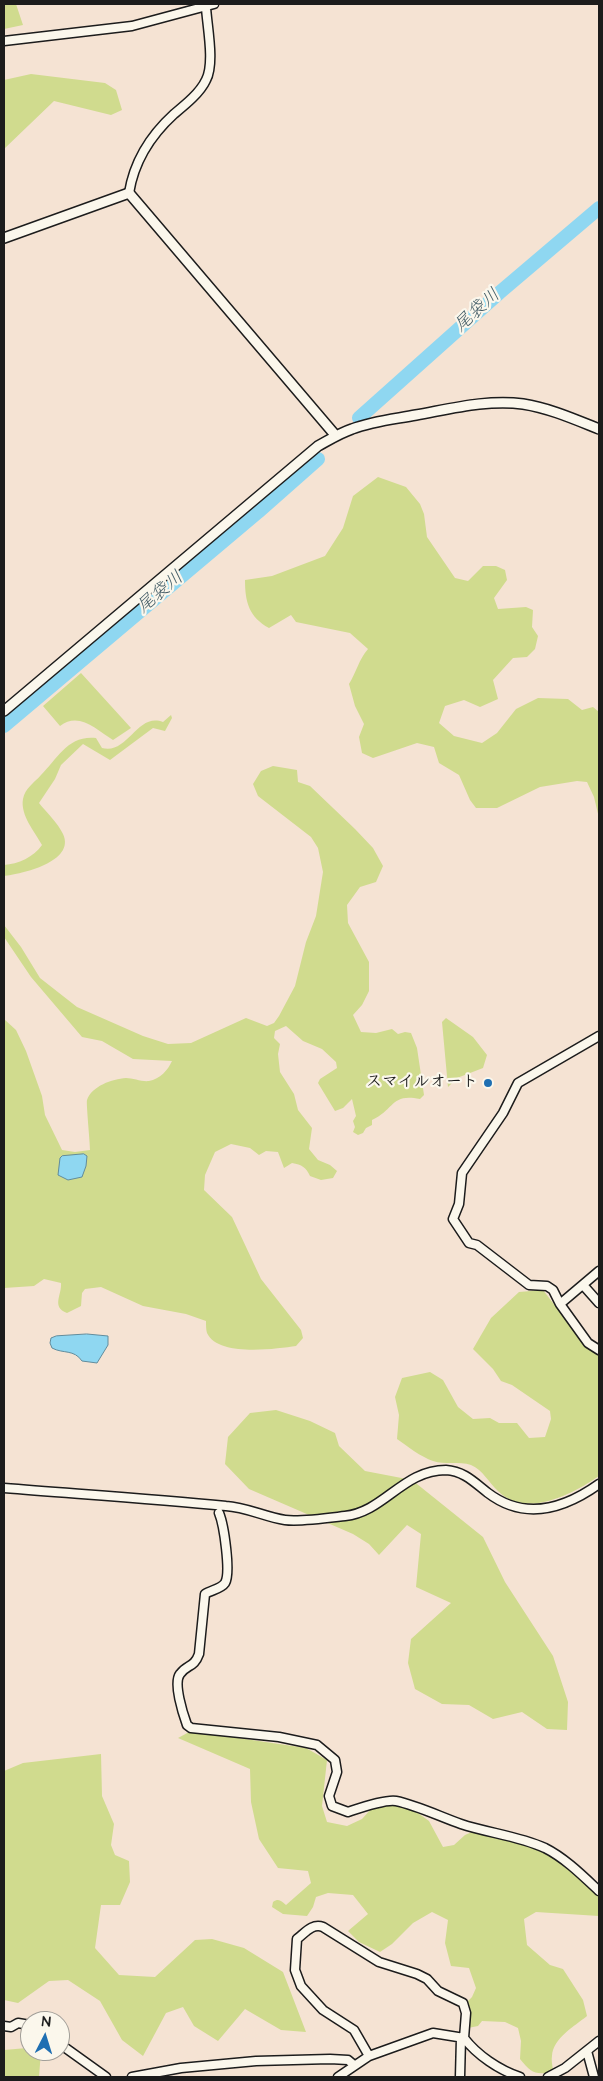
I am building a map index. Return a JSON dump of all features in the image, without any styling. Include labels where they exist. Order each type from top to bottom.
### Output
[{"type":"street","points":[[4,41],[124,28],[214,4]]},
{"type":"street","points":[[206,7],[209,70],[206,81],[165,122],[144,149],[131,179],[129,193],[336,436]]},
{"type":"street","points":[[4,238],[129,193]]},
{"type":"street","points":[[4,710],[318,446],[336,436],[353,428],[377,422],[448,409],[496,404],[521,404],[536,407],[599,429]]},
{"type":"street","points":[[599,1036],[518,1084],[503,1114],[462,1173],[459,1204],[453,1219],[469,1243],[477,1245],[529,1285],[547,1286],[553,1290],[560,1304],[588,1343],[599,1350]]},
{"type":"street","points":[[560,1304],[599,1271]]},
{"type":"street","points":[[584,1285],[599,1303]]},
{"type":"street","points":[[4,1488],[229,1506],[286,1520],[347,1516],[368,1510],[405,1482],[431,1471],[448,1470],[460,1473],[507,1504],[520,1509],[534,1510],[582,1496],[599,1484]]},
{"type":"street","points":[[219,1513],[225,1535],[225,1555],[228,1566],[226,1582],[220,1588],[213,1589],[205,1594],[199,1654],[196,1663],[180,1673],[177,1678],[180,1703],[187,1725],[191,1728],[279,1737],[318,1745],[335,1760],[337,1772],[329,1796],[332,1806],[348,1812],[360,1807],[372,1806],[381,1801],[395,1800],[470,1827],[532,1843],[546,1849],[599,1891]]},
{"type":"street","points":[[368,2056],[354,2030],[323,2010],[301,1986],[295,1970],[297,1939],[312,1927],[323,1926],[379,1962],[417,1974],[427,1979],[438,1991],[463,2003],[466,2013],[462,2038],[460,2077]]},
{"type":"street","points":[[4,2026],[11,2027],[20,2023]]},
{"type":"street","points":[[338,2077],[368,2056],[433,2033],[462,2038],[489,2061],[520,2077]]},
{"type":"street","points":[[548,2077],[565,2068],[599,2041]]},
{"type":"street","points":[[70,2051],[106,2077]]},
{"type":"street","points":[[587,2051],[594,2077]]},
{"type":"street","points":[[132,2077],[181,2068],[256,2061],[330,2059],[348,2060],[354,2065]]},
{"type":"green space","points":[[4,4],[16,4],[23,25],[4,29]]},
{"type":"green space","points":[[31,74],[105,83],[116,90],[122,110],[111,115],[54,101],[4,149],[4,80]]},
{"type":"green space","points":[[378,477],[406,487],[420,504],[424,514],[427,537],[455,578],[468,581],[483,566],[496,566],[505,570],[507,580],[494,598],[498,609],[526,607],[533,610],[532,627],[538,636],[535,649],[527,657],[513,658],[493,680],[498,699],[480,707],[464,700],[445,706],[439,723],[454,736],[482,743],[497,733],[516,709],[538,698],[568,699],[582,710],[593,707],[599,712],[599,818],[594,797],[587,782],[577,781],[540,787],[497,808],[476,808],[470,800],[459,775],[439,763],[434,747],[417,743],[373,758],[362,753],[359,737],[364,724],[355,706],[349,684],[368,649],[350,633],[296,622],[291,615],[269,628],[262,624],[253,614],[247,602],[245,580],[272,576],[325,556],[343,528],[353,496]]},
{"type":"green space","points":[[81,673],[131,728],[113,740],[81,721],[74,720],[60,726],[43,706]]},
{"type":"green space","points":[[171,715],[172,718],[165,731],[153,728],[110,760],[83,744],[61,765],[55,779],[39,803],[63,834],[65,844],[62,852],[45,865],[22,873],[4,876],[4,865],[25,859],[35,853],[42,845],[26,817],[23,799],[28,789],[64,749],[78,740],[86,738],[96,738],[102,748],[111,748],[126,740],[146,723],[154,721],[163,722]]},
{"type":"green space","points":[[273,766],[297,770],[298,782],[310,786],[355,829],[373,848],[383,866],[376,882],[360,887],[347,905],[348,923],[369,962],[369,991],[362,1005],[353,1015],[361,1032],[376,1033],[392,1029],[398,1034],[411,1033],[417,1048],[424,1095],[420,1099],[403,1098],[398,1100],[372,1120],[372,1125],[358,1135],[353,1132],[355,1127],[353,1121],[356,1116],[352,1099],[343,1108],[335,1111],[318,1083],[320,1079],[337,1068],[336,1062],[322,1049],[303,1041],[286,1026],[275,1031],[274,1038],[280,1044],[278,1054],[280,1072],[294,1094],[298,1110],[312,1128],[309,1149],[318,1160],[330,1165],[337,1171],[333,1178],[321,1180],[310,1176],[305,1168],[292,1163],[284,1168],[278,1152],[266,1151],[259,1155],[250,1148],[231,1144],[215,1152],[205,1175],[204,1190],[232,1217],[261,1279],[301,1330],[303,1338],[296,1346],[262,1350],[234,1348],[223,1346],[213,1341],[207,1333],[206,1321],[186,1314],[143,1306],[101,1287],[85,1289],[82,1293],[81,1306],[67,1313],[58,1304],[61,1283],[44,1279],[34,1286],[4,1288],[4,1019],[16,1030],[26,1051],[42,1096],[45,1115],[62,1150],[75,1152],[90,1150],[87,1100],[93,1091],[103,1084],[121,1079],[153,1080],[163,1074],[172,1061],[133,1059],[102,1041],[82,1037],[31,977],[4,937],[4,925],[21,947],[40,978],[77,1007],[143,1036],[168,1044],[191,1043],[246,1018],[267,1026],[274,1023],[295,986],[306,942],[316,916],[323,872],[318,848],[311,837],[258,796],[253,784],[261,771]]},
{"type":"green space","points":[[446,1018],[473,1037],[487,1055],[483,1068],[457,1078],[448,1087],[442,1022]]},
{"type":"green space","points":[[543,1290],[587,1347],[599,1353],[599,1476],[576,1490],[549,1501],[522,1503],[509,1499],[498,1491],[475,1467],[462,1463],[433,1461],[397,1439],[399,1415],[395,1397],[402,1378],[430,1372],[443,1380],[458,1407],[473,1419],[490,1418],[499,1423],[517,1423],[529,1438],[545,1437],[551,1419],[550,1411],[512,1385],[501,1381],[493,1369],[473,1349],[491,1318],[519,1292]]},
{"type":"green space","points":[[276,1410],[310,1421],[335,1433],[339,1446],[365,1471],[412,1480],[483,1537],[505,1582],[553,1656],[568,1702],[567,1730],[547,1729],[522,1712],[493,1719],[469,1705],[442,1704],[415,1689],[408,1663],[411,1639],[451,1603],[416,1587],[421,1534],[407,1525],[379,1555],[369,1544],[353,1534],[249,1489],[225,1464],[228,1437],[250,1413]]},
{"type":"green space","points":[[191,1731],[306,1748],[327,1760],[322,1806],[327,1822],[347,1826],[362,1819],[372,1808],[389,1803],[411,1808],[429,1821],[443,1847],[454,1845],[465,1835],[481,1828],[502,1835],[514,1842],[543,1850],[574,1872],[599,1895],[599,1916],[536,1912],[524,1919],[527,1945],[550,1965],[563,1969],[583,2000],[587,2016],[565,2033],[556,2044],[552,2058],[553,2072],[534,2072],[520,2059],[521,2041],[518,2028],[505,2022],[482,2021],[478,2026],[468,2028],[467,2002],[472,1997],[476,1988],[469,1968],[451,1966],[445,1943],[448,1920],[432,1912],[413,1923],[392,1944],[380,1952],[359,1942],[348,1931],[368,1914],[353,1895],[328,1893],[316,1897],[313,1907],[307,1916],[283,1914],[272,1907],[273,1902],[277,1900],[286,1905],[311,1883],[308,1871],[278,1868],[259,1839],[251,1802],[250,1769],[178,1738]]},
{"type":"green space","points":[[101,1754],[102,1796],[114,1824],[111,1845],[115,1855],[129,1861],[130,1882],[120,1905],[101,1905],[95,1948],[119,1975],[155,1977],[195,1940],[212,1939],[244,1948],[283,1972],[306,2032],[281,2030],[245,2009],[218,2041],[194,2026],[183,2007],[166,2013],[143,2056],[122,2040],[100,2001],[68,1980],[49,1981],[18,2003],[4,2000],[4,1771],[23,1763]]},
{"type":"green space","points":[[20,2049],[20,2061],[40,2061],[39,2077],[4,2077],[4,2050]]},
{"type":"water","points":[[84,1154],[87,1156],[82,1177],[68,1180],[58,1175],[60,1158],[62,1156]]},
{"type":"water","points":[[87,1334],[108,1336],[108,1345],[97,1363],[82,1361],[72,1353],[56,1350],[52,1348],[50,1343],[51,1338],[56,1336]]},
{"type":"waterway","name":"尾袋川","points":[[359,418],[499,293],[599,208]]},
{"type":"waterway","name":"尾袋川","points":[[4,726],[258,512],[318,459]]},
{"type":"place","name":"スマイルオート","points":[[488,1083]]}]
